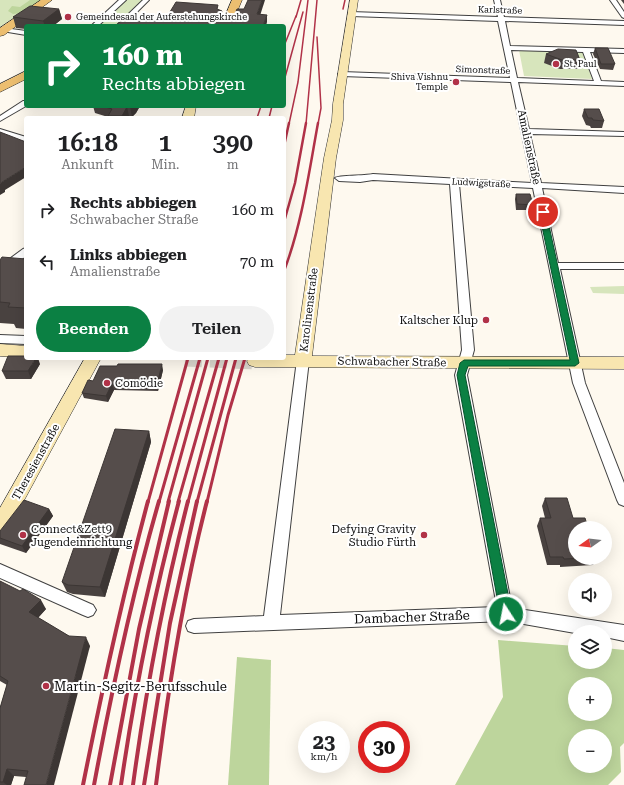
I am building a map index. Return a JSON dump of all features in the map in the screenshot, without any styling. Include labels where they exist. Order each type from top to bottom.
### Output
[{"type":"main road","points":[[2,32],[47,0]]},
{"type":"main road","points":[[227,24],[237,0]]},
{"type":"main road","points":[[0,89],[24,75]]},
{"type":"street","points":[[96,24],[123,0]]},
{"type":"street","points":[[121,24],[146,0]]},
{"type":"street","name":"Karolinenstraße","points":[[271,622],[328,170],[338,117],[338,104],[342,74],[354,0]]},
{"type":"street","name":"Amalienstraße","points":[[497,0],[579,383],[623,493]]},
{"type":"street","points":[[613,0],[624,16]]},
{"type":"street","name":"Karlstraße","points":[[351,14],[624,23]]},
{"type":"street","points":[[2,32],[24,33]]},
{"type":"street","points":[[508,48],[624,51]]},
{"type":"street","points":[[586,50],[598,83]]},
{"type":"street","name":"Simonstraße","points":[[342,74],[624,84]]},
{"type":"street","points":[[0,119],[24,104]]},
{"type":"street","points":[[525,130],[624,134]]},
{"type":"street","points":[[0,131],[24,139]]},
{"type":"street","name":"Ludwigstraße","points":[[338,178],[360,179],[373,177],[624,190]]},
{"type":"street","points":[[454,181],[468,350],[461,375],[506,614]]},
{"type":"street","points":[[0,271],[24,253]]},
{"type":"street","points":[[554,266],[624,266]]},
{"type":"street","points":[[0,339],[24,340]]},
{"type":"street","points":[[0,350],[24,352]]},
{"type":"street","name":"Theresienstraße","points":[[0,526],[92,360]]},
{"type":"street","name":"Schwabacher Straße","points":[[255,361],[303,360],[464,363],[624,363]]},
{"type":"street","points":[[0,571],[88,610]]},
{"type":"street","name":"Dambacher Straße","points":[[194,626],[506,614],[624,633]]},
{"type":"green space","points":[[0,0],[40,0],[0,27]]},
{"type":"green space","points":[[30,0],[41,0],[22,13],[13,14],[8,11],[12,6],[20,7]]},
{"type":"green space","points":[[126,0],[143,0],[118,24],[101,24]]},
{"type":"green space","points":[[519,50],[583,53],[592,79],[524,76]]},
{"type":"green space","points":[[624,286],[624,294],[593,293],[590,287]]},
{"type":"green space","points":[[498,640],[568,645],[568,669],[612,669],[612,649],[624,650],[624,743],[620,747],[621,772],[608,785],[455,785],[503,697]]},
{"type":"green space","points":[[237,657],[271,660],[269,785],[228,785]]},
{"type":"building","points":[[248,0],[262,0],[257,14],[267,15],[264,24],[118,24],[125,18],[165,20],[176,2],[218,5],[217,9],[222,11],[219,20],[230,20],[234,16],[237,9],[244,9]]},
{"type":"building","points":[[30,6],[59,9],[43,21],[13,17]]},
{"type":"building","points":[[595,48],[608,48],[615,64],[601,64]]},
{"type":"building","points":[[558,49],[576,50],[580,60],[562,60],[546,54]]},
{"type":"building","points":[[109,108],[126,108],[122,116],[108,116],[112,109]]},
{"type":"building","points":[[584,109],[599,109],[604,121],[588,118]]},
{"type":"building","points":[[0,132],[24,141],[24,168],[2,182],[0,185]]},
{"type":"building","points":[[516,194],[530,194],[533,205],[517,204]]},
{"type":"building","points":[[2,257],[24,259],[24,308],[8,307],[10,303],[0,302],[0,260]]},
{"type":"building","points":[[8,356],[24,356],[24,360],[35,360],[28,371],[2,371]]},
{"type":"building","points":[[118,364],[162,364],[157,385],[112,384],[106,396],[82,393],[88,380],[93,381],[100,366],[117,366]]},
{"type":"building","points":[[115,429],[149,431],[100,587],[68,585],[62,582]]},
{"type":"building","points":[[545,498],[567,498],[573,518],[585,518],[586,521],[568,521],[568,559],[564,559],[563,557],[550,557],[540,518],[551,518]]},
{"type":"building","name":"Connect&Zett9 Jugendeinrichtung","points":[[24,500],[49,509],[22,546],[0,538],[0,531]]},
{"type":"building","name":"Martin-Segitz-Berufsschule","points":[[0,581],[20,591],[23,589],[41,600],[29,612],[69,636],[86,637],[46,785],[24,785],[28,771],[7,769],[3,782],[0,782],[0,708],[8,681],[0,676]]},
{"type":"tunnel","points":[[232,360],[255,361]]},
{"type":"railway","points":[[296,17],[301,0]]},
{"type":"railway","points":[[289,124],[298,82],[308,0]]},
{"type":"railway","points":[[306,124],[317,0]]},
{"type":"railway","points":[[343,9],[345,0]]},
{"type":"railway","points":[[286,74],[303,12]]},
{"type":"railway","points":[[286,41],[296,16]]},
{"type":"railway","points":[[317,37],[321,108],[318,124]]},
{"type":"railway","points":[[258,116],[260,108]]},
{"type":"railway","points":[[270,116],[272,108]]},
{"type":"railway","points":[[286,137],[289,123]]},
{"type":"railway","points":[[286,215],[295,183],[306,123]]},
{"type":"railway","points":[[286,265],[296,235],[318,123]]},
{"type":"railway","points":[[148,502],[187,360]]},
{"type":"railway","points":[[159,502],[199,360]]},
{"type":"railway","points":[[168,502],[207,360]]},
{"type":"railway","points":[[178,502],[218,360]]},
{"type":"railway","points":[[188,502],[226,360]]},
{"type":"railway","points":[[197,502],[235,360]]},
{"type":"railway","points":[[207,502],[228,415],[244,360]]},
{"type":"railway","points":[[83,785],[113,642],[148,501]]},
{"type":"railway","points":[[94,785],[123,642],[159,501]]},
{"type":"railway","points":[[110,785],[139,629],[169,501]]},
{"type":"railway","points":[[121,785],[132,713],[146,642],[161,571],[179,501]]},
{"type":"railway","points":[[133,785],[156,642],[188,501]]},
{"type":"railway","points":[[144,785],[170,623],[197,501]]},
{"type":"railway","points":[[156,785],[183,606],[207,501]]},
{"type":"place","name":"Gemeindesaal der Auferstehungskirche","points":[[68,17]]},
{"type":"place","name":"St. Paul","points":[[556,64]]},
{"type":"place","name":"Shiva Vishnu Temple","points":[[456,82]]},
{"type":"place","name":"Kaltscher Klup","points":[[486,320]]},
{"type":"place","name":"Comödie","points":[[107,383]]},
{"type":"place","name":"Connect&Zett9 Jugendeinrichtung","points":[[23,535]]},
{"type":"place","name":"Defying Gravity Studio Fürth","points":[[424,535]]},
{"type":"place","name":"Martin-Segitz-Berufsschule","points":[[46,686]]},
{"type":"route","points":[[506,614],[461,375],[464,363],[575,363],[543,212]]}]
